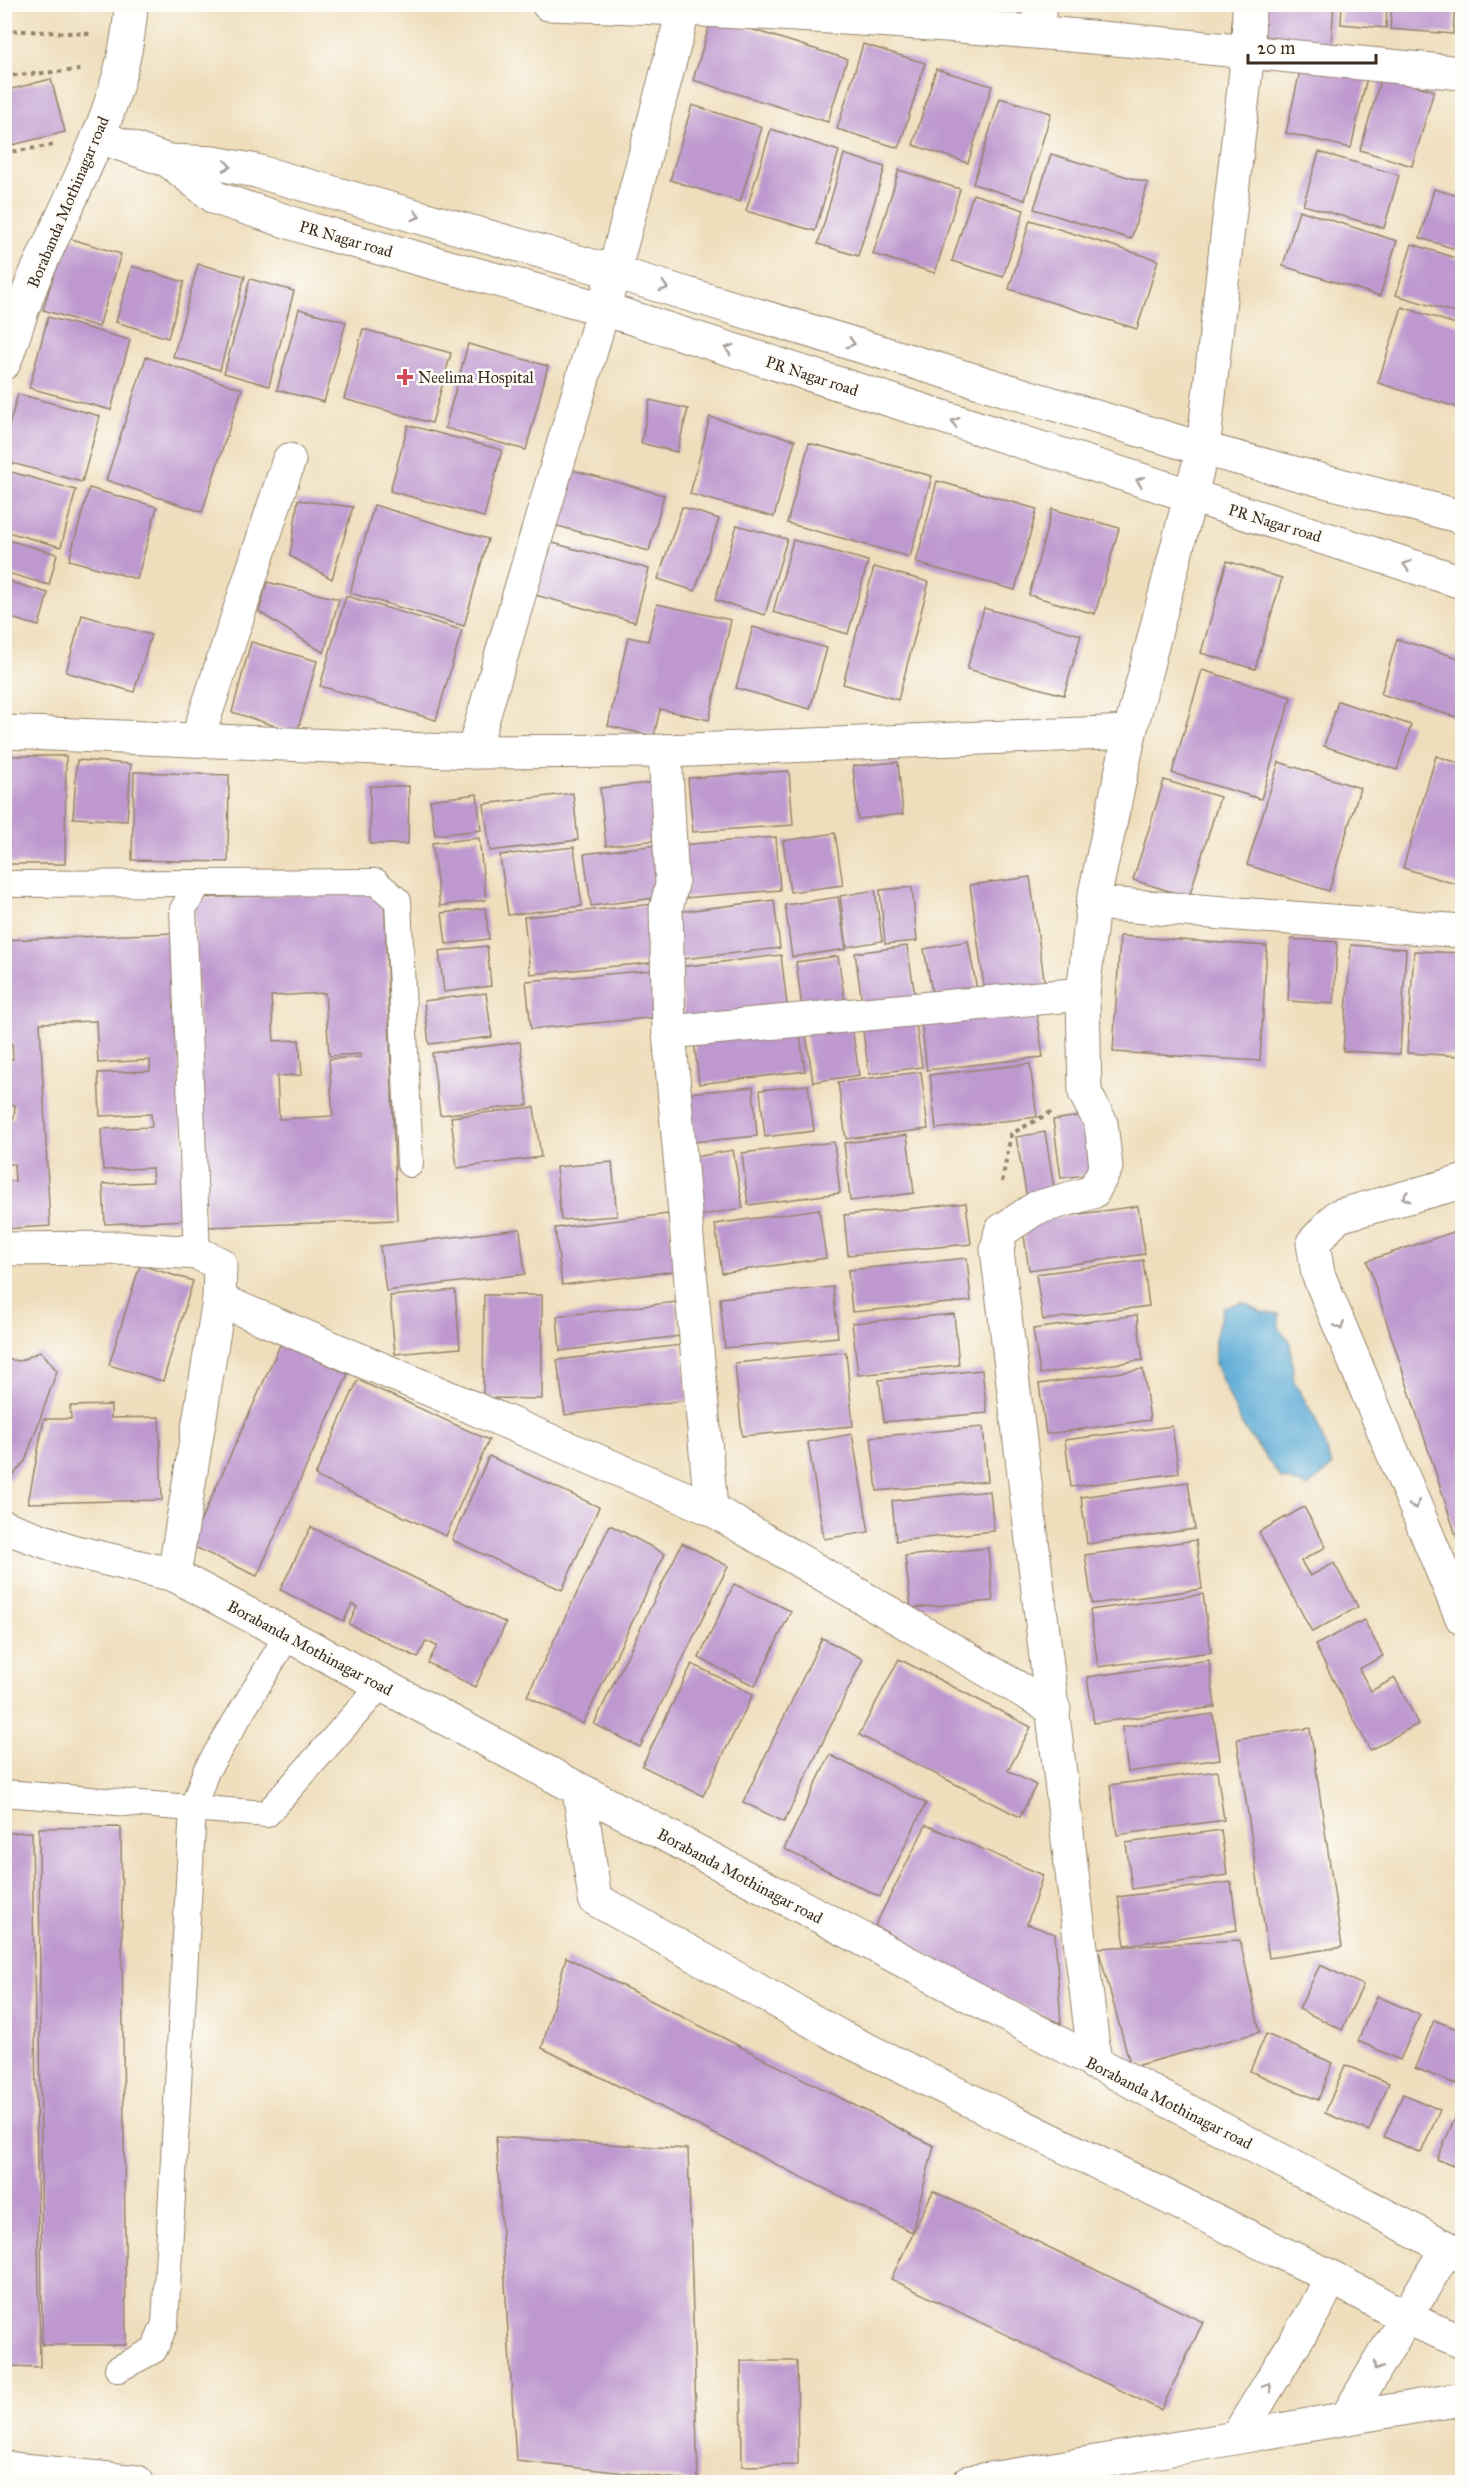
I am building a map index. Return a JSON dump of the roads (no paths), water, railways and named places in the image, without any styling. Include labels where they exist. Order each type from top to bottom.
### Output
[{"type":"street","points":[[548,4],[1039,17],[1248,52],[1462,73]]},
{"type":"street","points":[[1095,2064],[997,1250],[1001,1231],[1036,1208],[1093,1192],[1106,1167],[1101,1123],[1085,1093],[1083,994],[1093,903],[1130,732],[1203,449],[1248,52],[1249,4]]},
{"type":"street","points":[[473,752],[615,272],[684,8]]},
{"type":"street","name":"Borabanda Mothinagar road","points":[[4,363],[34,278],[99,138],[131,20]]},
{"type":"street","name":"PR Nagar road","points":[[99,138],[169,160],[256,171],[615,272],[1203,449],[1462,517]]},
{"type":"street","name":"PR Nagar road","points":[[169,160],[216,198],[313,230],[604,309],[1462,582]]},
{"type":"street","points":[[197,740],[289,460]]},
{"type":"street","points":[[4,732],[473,752],[665,751],[1130,732]]},
{"type":"street","points":[[665,751],[672,884],[666,909],[669,1032],[711,1509]]},
{"type":"street","points":[[1093,903],[1462,931]]},
{"type":"street","points":[[669,1032],[1083,994]]},
{"type":"street","points":[[1462,1182],[1338,1216],[1313,1243],[1318,1274],[1462,1618]]},
{"type":"street","points":[[4,1248],[123,1248],[197,1253],[220,1264],[219,1300],[174,1575]]},
{"type":"street","points":[[219,1300],[711,1509],[1054,1709]]},
{"type":"street","name":"Borabanda Mothinagar road","points":[[4,1527],[72,1551],[174,1575],[1095,2064],[1455,2252]]},
{"type":"street","points":[[579,1790],[595,1899],[842,2037],[1331,2277],[1405,2317],[1462,2342]]},
{"type":"street","points":[[1347,2417],[1405,2317],[1455,2252]]},
{"type":"street","points":[[1238,2437],[1317,2306],[1331,2277]]},
{"type":"street","points":[[969,2482],[1101,2463],[1462,2398]]},
{"type":"street","points":[[4,2468],[60,2478],[137,2482]]},
{"type":"lane","points":[[4,884],[376,882],[398,901],[410,1164]]},
{"type":"lane","points":[[197,1253],[183,909],[199,883]]},
{"type":"lane","points":[[118,2370],[154,2350],[165,2324],[194,1808],[206,1771],[287,1636]]},
{"type":"lane","points":[[4,1793],[267,1814],[381,1685]]},
{"type":"water","points":[[1242,1302],[1262,1312],[1279,1314],[1279,1328],[1290,1342],[1294,1381],[1316,1420],[1332,1467],[1308,1487],[1281,1478],[1242,1425],[1215,1364],[1215,1339],[1223,1308]]},
{"type":"place","name":"Neelima Hospital","points":[[405,377]]}]
